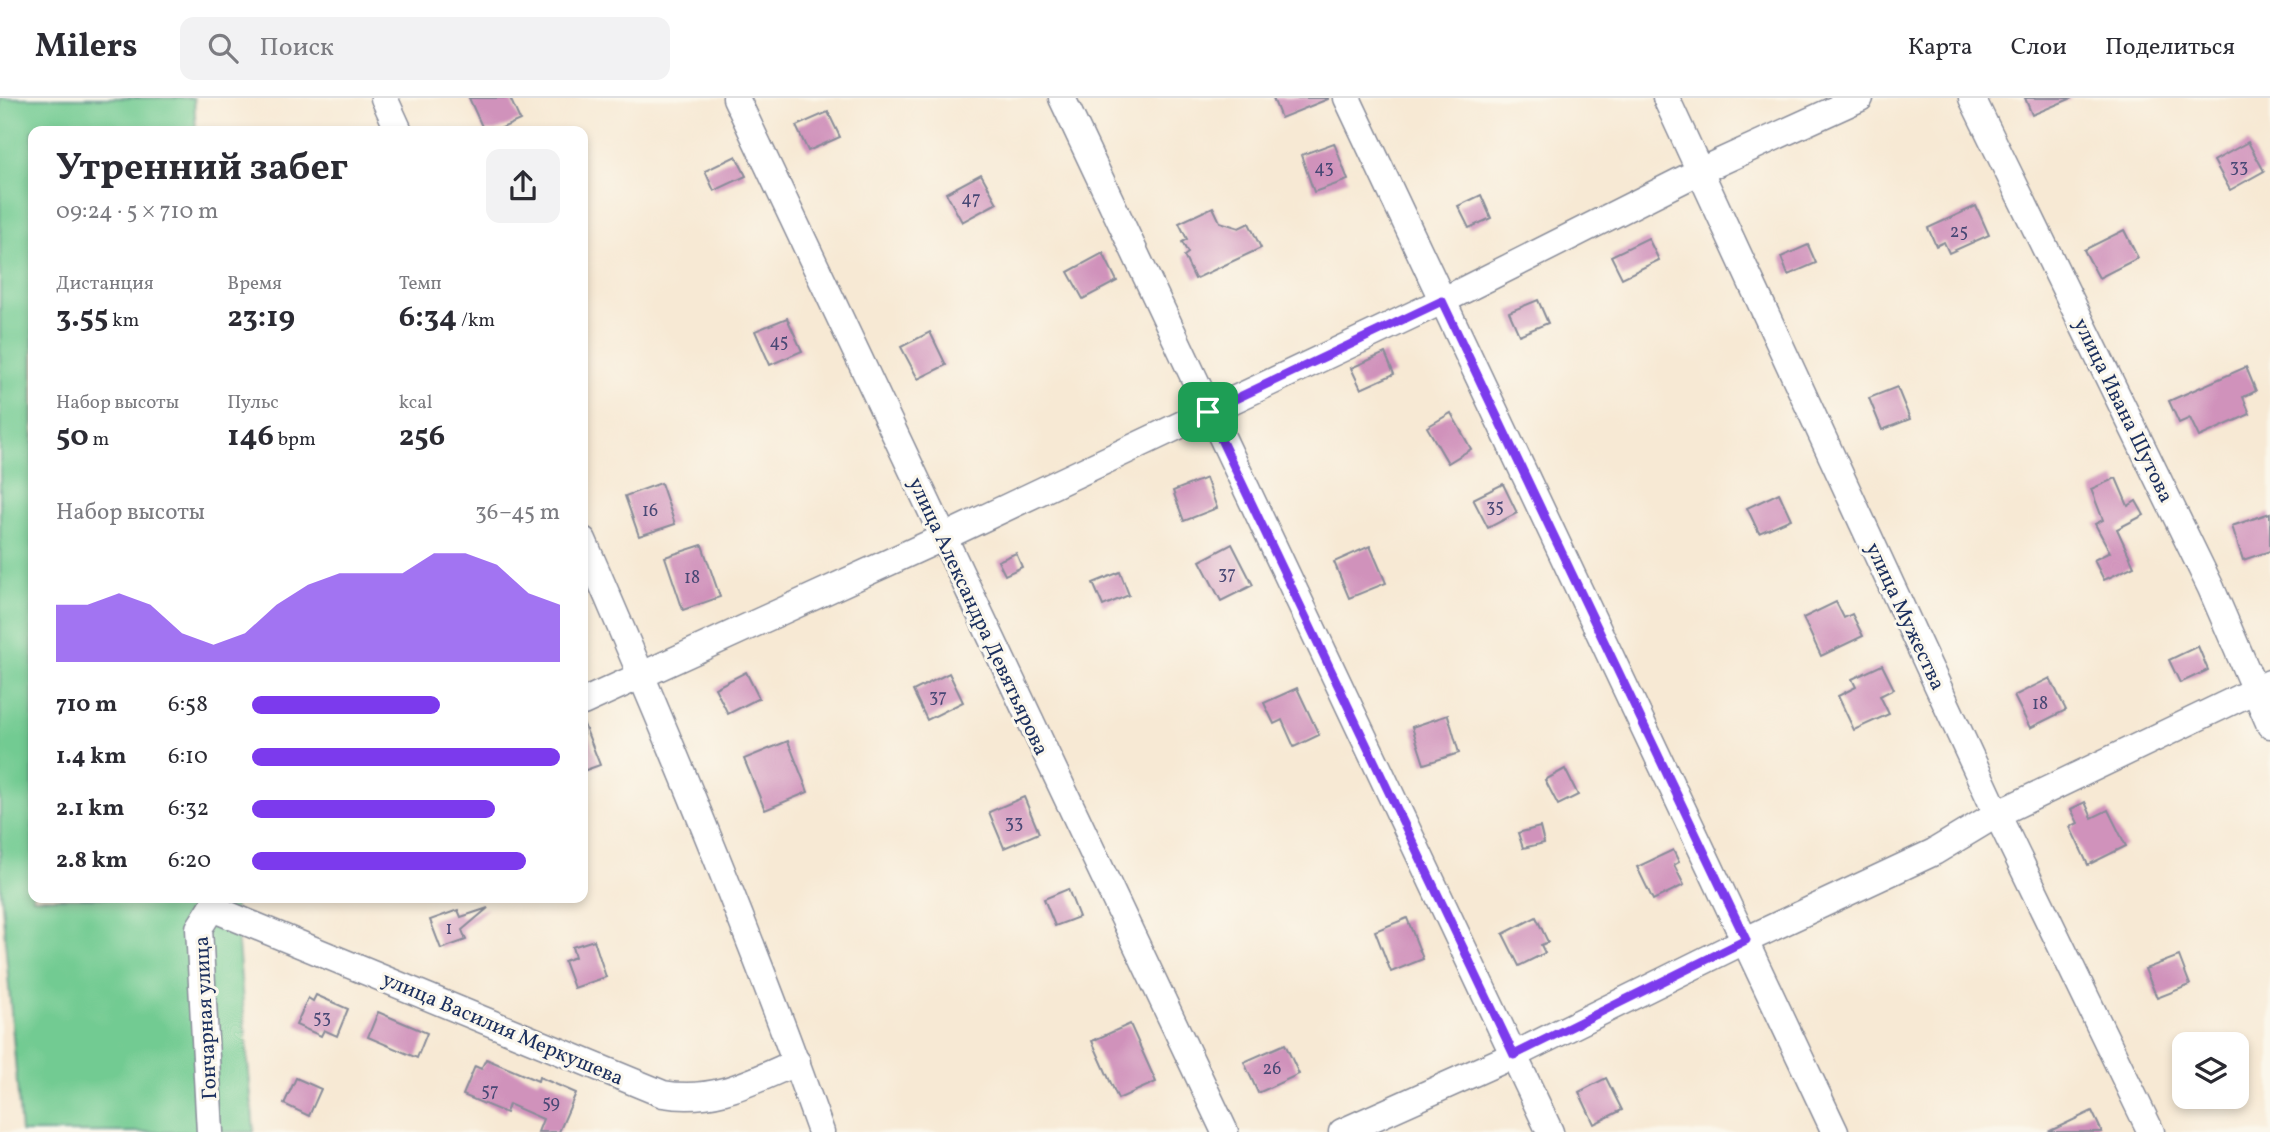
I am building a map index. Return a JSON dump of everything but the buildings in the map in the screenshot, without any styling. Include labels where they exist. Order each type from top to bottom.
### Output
[{"type":"street","points":[[384,98],[397,126]]},
{"type":"street","name":"улица Александра Девятьярова","points":[[736,98],[1225,1132]]},
{"type":"street","points":[[1062,98],[1550,1132]]},
{"type":"street","points":[[1347,98],[1835,1132]]},
{"type":"street","name":"улица Мужества","points":[[1666,98],[1997,814],[2151,1132]]},
{"type":"street","points":[[588,700],[942,538],[1442,301],[1700,171],[1860,98]]},
{"type":"street","name":"улица Ивана Шутова","points":[[1972,98],[2262,687],[2270,725]]},
{"type":"street","points":[[588,551],[642,675],[797,1062],[821,1132]]},
{"type":"street","points":[[1342,1132],[1514,1055],[1746,940],[1934,852],[1997,814],[2262,687]]},
{"type":"street","name":"улица Василия Меркушева","points":[[215,903],[663,1094],[690,1099],[720,1094],[797,1062]]},
{"type":"street","name":"Гончарная улица","points":[[210,1132],[200,928],[215,903]]},
{"type":"green space","points":[[0,98],[194,98],[196,126],[28,126],[28,903],[234,903],[254,1132],[21,1132],[0,879]]},
{"type":"route","points":[[1442,301],[1746,940],[1514,1055],[1208,412],[1442,301]]}]
